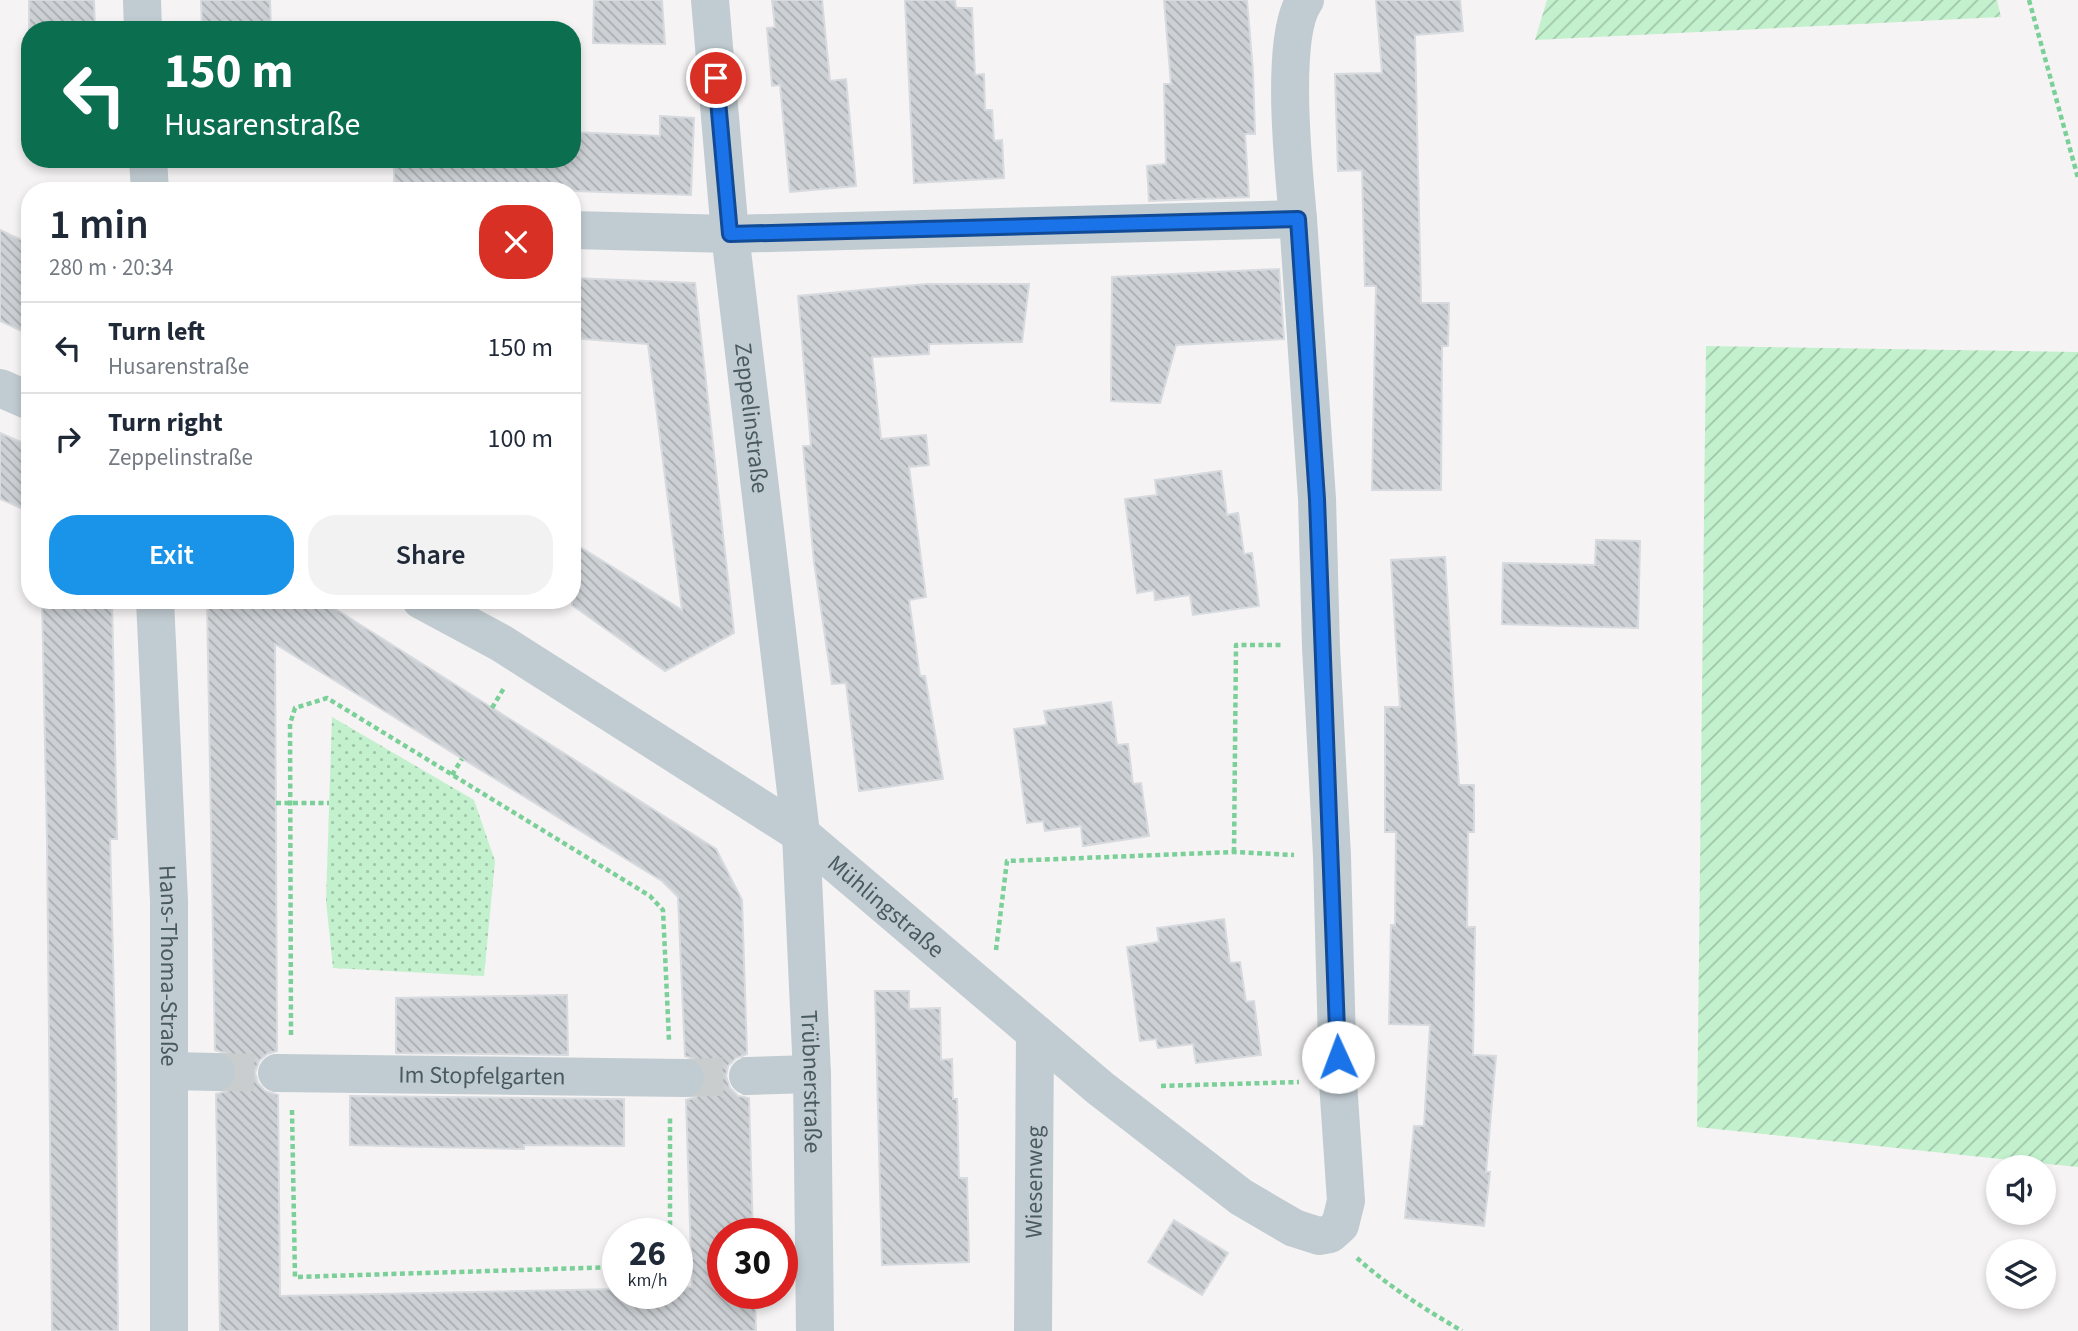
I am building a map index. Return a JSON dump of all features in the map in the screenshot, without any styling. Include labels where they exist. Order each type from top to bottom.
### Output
[{"type":"street","points":[[142,0],[143,21]]},
{"type":"street","name":"Zeppelinstraße","points":[[710,0],[730,234],[801,834]]},
{"type":"street","points":[[1305,0],[1299,8],[1289,64],[1317,499],[1321,647],[1332,856],[1338,1082],[1346,1201],[1340,1225],[1330,1234]]},
{"type":"street","points":[[581,230],[730,234],[1298,219]]},
{"type":"street","points":[[0,388],[21,397]]},
{"type":"street","name":"Hans-Thoma-Straße","points":[[155,609],[169,901],[169,1331]]},
{"type":"street","name":"Mühlingstraße","points":[[438,609],[501,643],[801,834],[1100,1088],[1241,1197],[1294,1228],[1319,1236],[1330,1234]]},
{"type":"street","name":"Trübnerstraße","points":[[801,834],[812,1074],[815,1331]]},
{"type":"street","name":"Wiesenweg","points":[[1033,1331],[1035,1033]]},
{"type":"street","points":[[170,1071],[216,1072]]},
{"type":"street","name":"Im Stopfelgarten","points":[[284,1073],[678,1078]]},
{"type":"street","points":[[748,1076],[812,1074]]},
{"type":"path","points":[[2029,0],[2078,178]]},
{"type":"path","points":[[1234,852],[1236,645],[1321,647]]},
{"type":"path","points":[[602,1267],[295,1277],[284,1073],[290,724],[295,708],[327,698],[650,896],[663,910],[678,1078],[671,1218]]},
{"type":"path","points":[[452,775],[462,759]]},
{"type":"path","points":[[276,803],[329,803]]},
{"type":"path","points":[[989,996],[1007,861],[1234,852],[1332,856]]},
{"type":"path","points":[[1100,1088],[1338,1082]]},
{"type":"path","points":[[1330,1234],[1374,1273],[1424,1309],[1462,1331]]},
{"type":"green space","points":[[1547,0],[1997,0],[2001,17],[1535,40]]},
{"type":"green space","points":[[1706,346],[2078,352],[2078,1167],[2056,1165],[2056,1155],[1986,1155],[1986,1157],[1697,1127]]},
{"type":"green space","points":[[332,717],[474,800],[495,861],[484,976],[333,968],[326,901]]},
{"type":"building","points":[[29,0],[94,0],[95,21],[29,21]]},
{"type":"building","points":[[201,0],[270,0],[271,21],[202,21]]},
{"type":"building","points":[[594,0],[662,0],[665,44],[593,43]]},
{"type":"building","points":[[772,0],[822,0],[830,81],[846,79],[856,186],[790,192],[780,85],[772,86],[767,28],[775,27]]},
{"type":"building","points":[[905,0],[955,0],[956,8],[972,8],[975,75],[984,74],[985,110],[992,110],[994,141],[1002,140],[1004,178],[914,183]]},
{"type":"building","points":[[1164,0],[1247,0],[1255,134],[1245,134],[1249,197],[1149,201],[1147,166],[1166,164],[1164,84],[1171,84]]},
{"type":"building","points":[[1376,0],[1460,0],[1463,31],[1415,35],[1421,303],[1449,303],[1448,346],[1442,346],[1441,490],[1372,490],[1376,286],[1365,286],[1362,170],[1338,171],[1335,74],[1382,73]]},
{"type":"building","points":[[660,116],[694,118],[691,195],[581,191],[581,182],[394,182],[394,168],[581,168],[581,132],[660,136]]},
{"type":"building","points":[[0,230],[21,240],[21,331],[0,321]]},
{"type":"building","points":[[1279,269],[1284,339],[1176,345],[1160,403],[1111,401],[1112,277]]},
{"type":"building","points":[[581,278],[695,283],[734,633],[665,671],[578,609],[581,609],[581,548],[682,610],[648,344],[581,339]]},
{"type":"building","points":[[926,284],[1029,284],[1022,342],[929,344],[929,354],[872,357],[881,439],[926,435],[929,465],[909,467],[926,597],[909,600],[920,676],[925,676],[943,779],[859,791],[846,683],[832,684],[814,562],[803,446],[811,446],[798,296]]},
{"type":"building","points":[[0,433],[21,442],[21,508],[0,499]]},
{"type":"building","points":[[1221,471],[1227,515],[1238,513],[1244,554],[1252,553],[1259,606],[1193,615],[1190,595],[1155,600],[1154,590],[1137,593],[1125,499],[1157,495],[1155,480]]},
{"type":"building","points":[[1596,540],[1640,541],[1638,628],[1502,624],[1503,563],[1595,565]]},
{"type":"building","points":[[1445,557],[1459,785],[1474,785],[1474,832],[1468,832],[1467,927],[1475,927],[1473,1055],[1496,1056],[1486,1172],[1490,1172],[1484,1226],[1405,1218],[1414,1126],[1424,1126],[1430,1025],[1389,1024],[1391,925],[1395,925],[1396,832],[1385,832],[1385,707],[1400,707],[1391,560]]},
{"type":"building","points":[[42,609],[112,609],[117,839],[110,839],[116,1076],[118,1331],[52,1331]]},
{"type":"building","points":[[207,609],[335,609],[716,849],[742,900],[747,1054],[736,1058],[728,1066],[726,1076],[730,1088],[738,1096],[749,1098],[753,1218],[707,1218],[707,1309],[755,1309],[756,1331],[220,1331],[216,1094],[227,1091],[234,1084],[238,1072],[235,1061],[228,1054],[215,1050]],"holes":[[[275,644],[662,881],[678,897],[685,1056],[697,1060],[704,1067],[707,1078],[703,1090],[696,1097],[686,1100],[690,1218],[693,1218],[693,1309],[602,1309],[602,1289],[280,1296],[278,1095],[265,1091],[258,1083],[255,1073],[259,1061],[267,1054],[277,1051]]]},
{"type":"building","points":[[1111,702],[1117,745],[1128,744],[1133,784],[1141,783],[1149,836],[1083,846],[1081,826],[1045,831],[1043,821],[1027,823],[1014,729],[1047,725],[1044,711]]},
{"type":"building","points":[[1224,919],[1230,963],[1240,962],[1246,1002],[1254,1001],[1261,1055],[1196,1063],[1193,1044],[1158,1048],[1156,1039],[1140,1041],[1127,947],[1159,942],[1157,928]]},
{"type":"building","points":[[875,991],[909,991],[909,1009],[940,1008],[941,1060],[952,1059],[953,1099],[957,1099],[959,1178],[967,1178],[969,1262],[882,1265]]},
{"type":"building","points":[[567,995],[568,1055],[396,1053],[396,998]]},
{"type":"building","points":[[350,1096],[624,1099],[624,1146],[524,1145],[524,1149],[350,1145]]},
{"type":"building","points":[[1174,1220],[1228,1253],[1202,1295],[1148,1262]]},
{"type":"tunnel","points":[[216,1072],[277,1073]]},
{"type":"tunnel","points":[[685,1078],[748,1076]]},
{"type":"route","points":[[716,78],[730,234],[1298,219],[1317,499],[1338,1057]]}]
